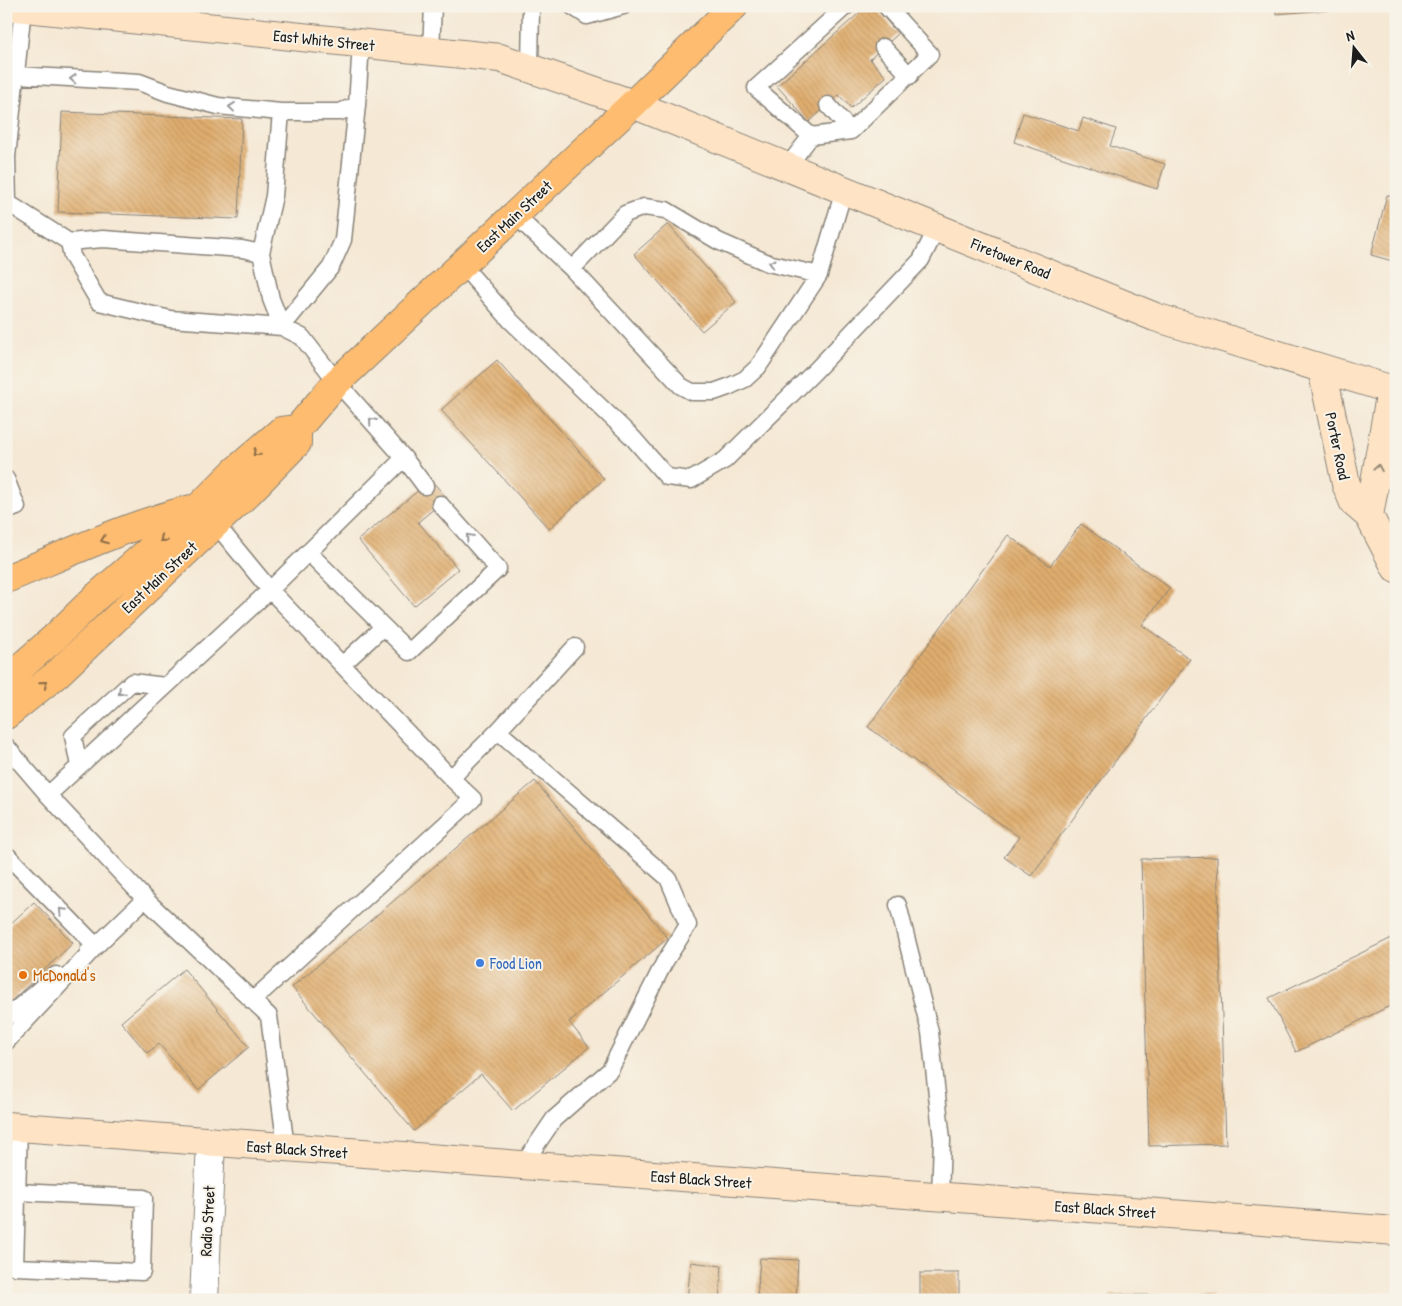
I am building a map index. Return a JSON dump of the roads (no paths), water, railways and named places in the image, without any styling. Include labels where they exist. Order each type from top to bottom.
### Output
[{"type":"highway","name":"East Main Street","points":[[6,716],[57,674],[118,615],[208,515],[235,471],[281,431],[297,428],[337,382],[633,104],[734,6]]},
{"type":"highway","points":[[6,579],[171,514],[208,515]]},
{"type":"highway","name":"East Main Street","points":[[6,680],[54,638],[96,597],[208,515]]},
{"type":"highway","points":[[96,597],[118,615]]},
{"type":"street","name":"East White Street","points":[[15,7],[500,58],[633,104]]},
{"type":"street","name":"Firetower Road","points":[[633,104],[1155,317],[1394,391]]},
{"type":"street","name":"Porter Road","points":[[1322,368],[1346,484],[1354,503],[1370,516],[1396,568]]},
{"type":"street","name":"Porter Road","points":[[1370,516],[1394,391]]},
{"type":"street","name":"East Black Street","points":[[13,1127],[1396,1231]]},
{"type":"street","name":"Radio Street","points":[[204,1300],[211,1142]]},
{"type":"lane","points":[[431,51],[433,6]]},
{"type":"lane","points":[[530,69],[531,6]]},
{"type":"lane","points":[[572,6],[586,16],[623,6]]},
{"type":"lane","points":[[787,167],[811,136],[852,131],[910,76],[930,54],[886,6]]},
{"type":"lane","points":[[15,7],[16,75],[7,157],[8,203],[70,242],[103,239],[242,249],[261,253]]},
{"type":"lane","points":[[811,136],[756,88],[792,64],[850,10]]},
{"type":"lane","points":[[282,327],[331,267],[343,240],[357,105],[361,44]]},
{"type":"lane","points":[[883,47],[910,76]]},
{"type":"lane","points":[[16,75],[139,82],[168,93],[218,106],[281,112],[340,112],[357,105]]},
{"type":"lane","points":[[828,105],[852,131]]},
{"type":"lane","points":[[281,112],[274,196],[261,253],[271,298],[282,327]]},
{"type":"lane","points":[[515,215],[572,268],[682,386],[692,392],[714,392],[745,378],[758,367],[819,275],[844,190]]},
{"type":"lane","points":[[572,268],[625,214],[644,207],[666,210],[718,241],[768,263],[819,275]]},
{"type":"lane","points":[[462,265],[511,321],[632,438],[667,477],[691,480],[725,460],[814,372],[921,260],[938,228]]},
{"type":"lane","points":[[70,242],[72,256],[99,302],[170,319],[282,327],[302,337],[337,382],[404,458],[425,486]]},
{"type":"lane","points":[[48,795],[270,590],[404,458]]},
{"type":"lane","points":[[6,479],[12,509]]},
{"type":"lane","points":[[308,552],[408,652],[498,569],[440,504]]},
{"type":"lane","points":[[208,515],[270,590],[473,799],[252,1001]]},
{"type":"lane","points":[[342,665],[383,626]]},
{"type":"lane","points":[[451,778],[498,731],[575,647]]},
{"type":"lane","points":[[80,766],[73,736],[132,682],[165,686]]},
{"type":"lane","points":[[498,731],[668,878],[688,925],[664,963],[610,1070],[554,1119],[522,1166]]},
{"type":"lane","points":[[6,746],[48,795],[145,899],[270,1016],[286,1148]]},
{"type":"lane","points":[[6,858],[8,856],[96,946]]},
{"type":"lane","points":[[6,1042],[96,946],[145,899]]},
{"type":"lane","points":[[898,905],[930,1032],[942,1140],[940,1197]]},
{"type":"lane","points":[[6,1018],[62,970],[96,946]]},
{"type":"lane","points":[[13,1127],[17,1192],[15,1267],[142,1272],[144,1198],[17,1192]]},
{"type":"place","name":"Food Lion","points":[[480,963]]},
{"type":"place","name":"McDonald's","points":[[23,975]]}]
